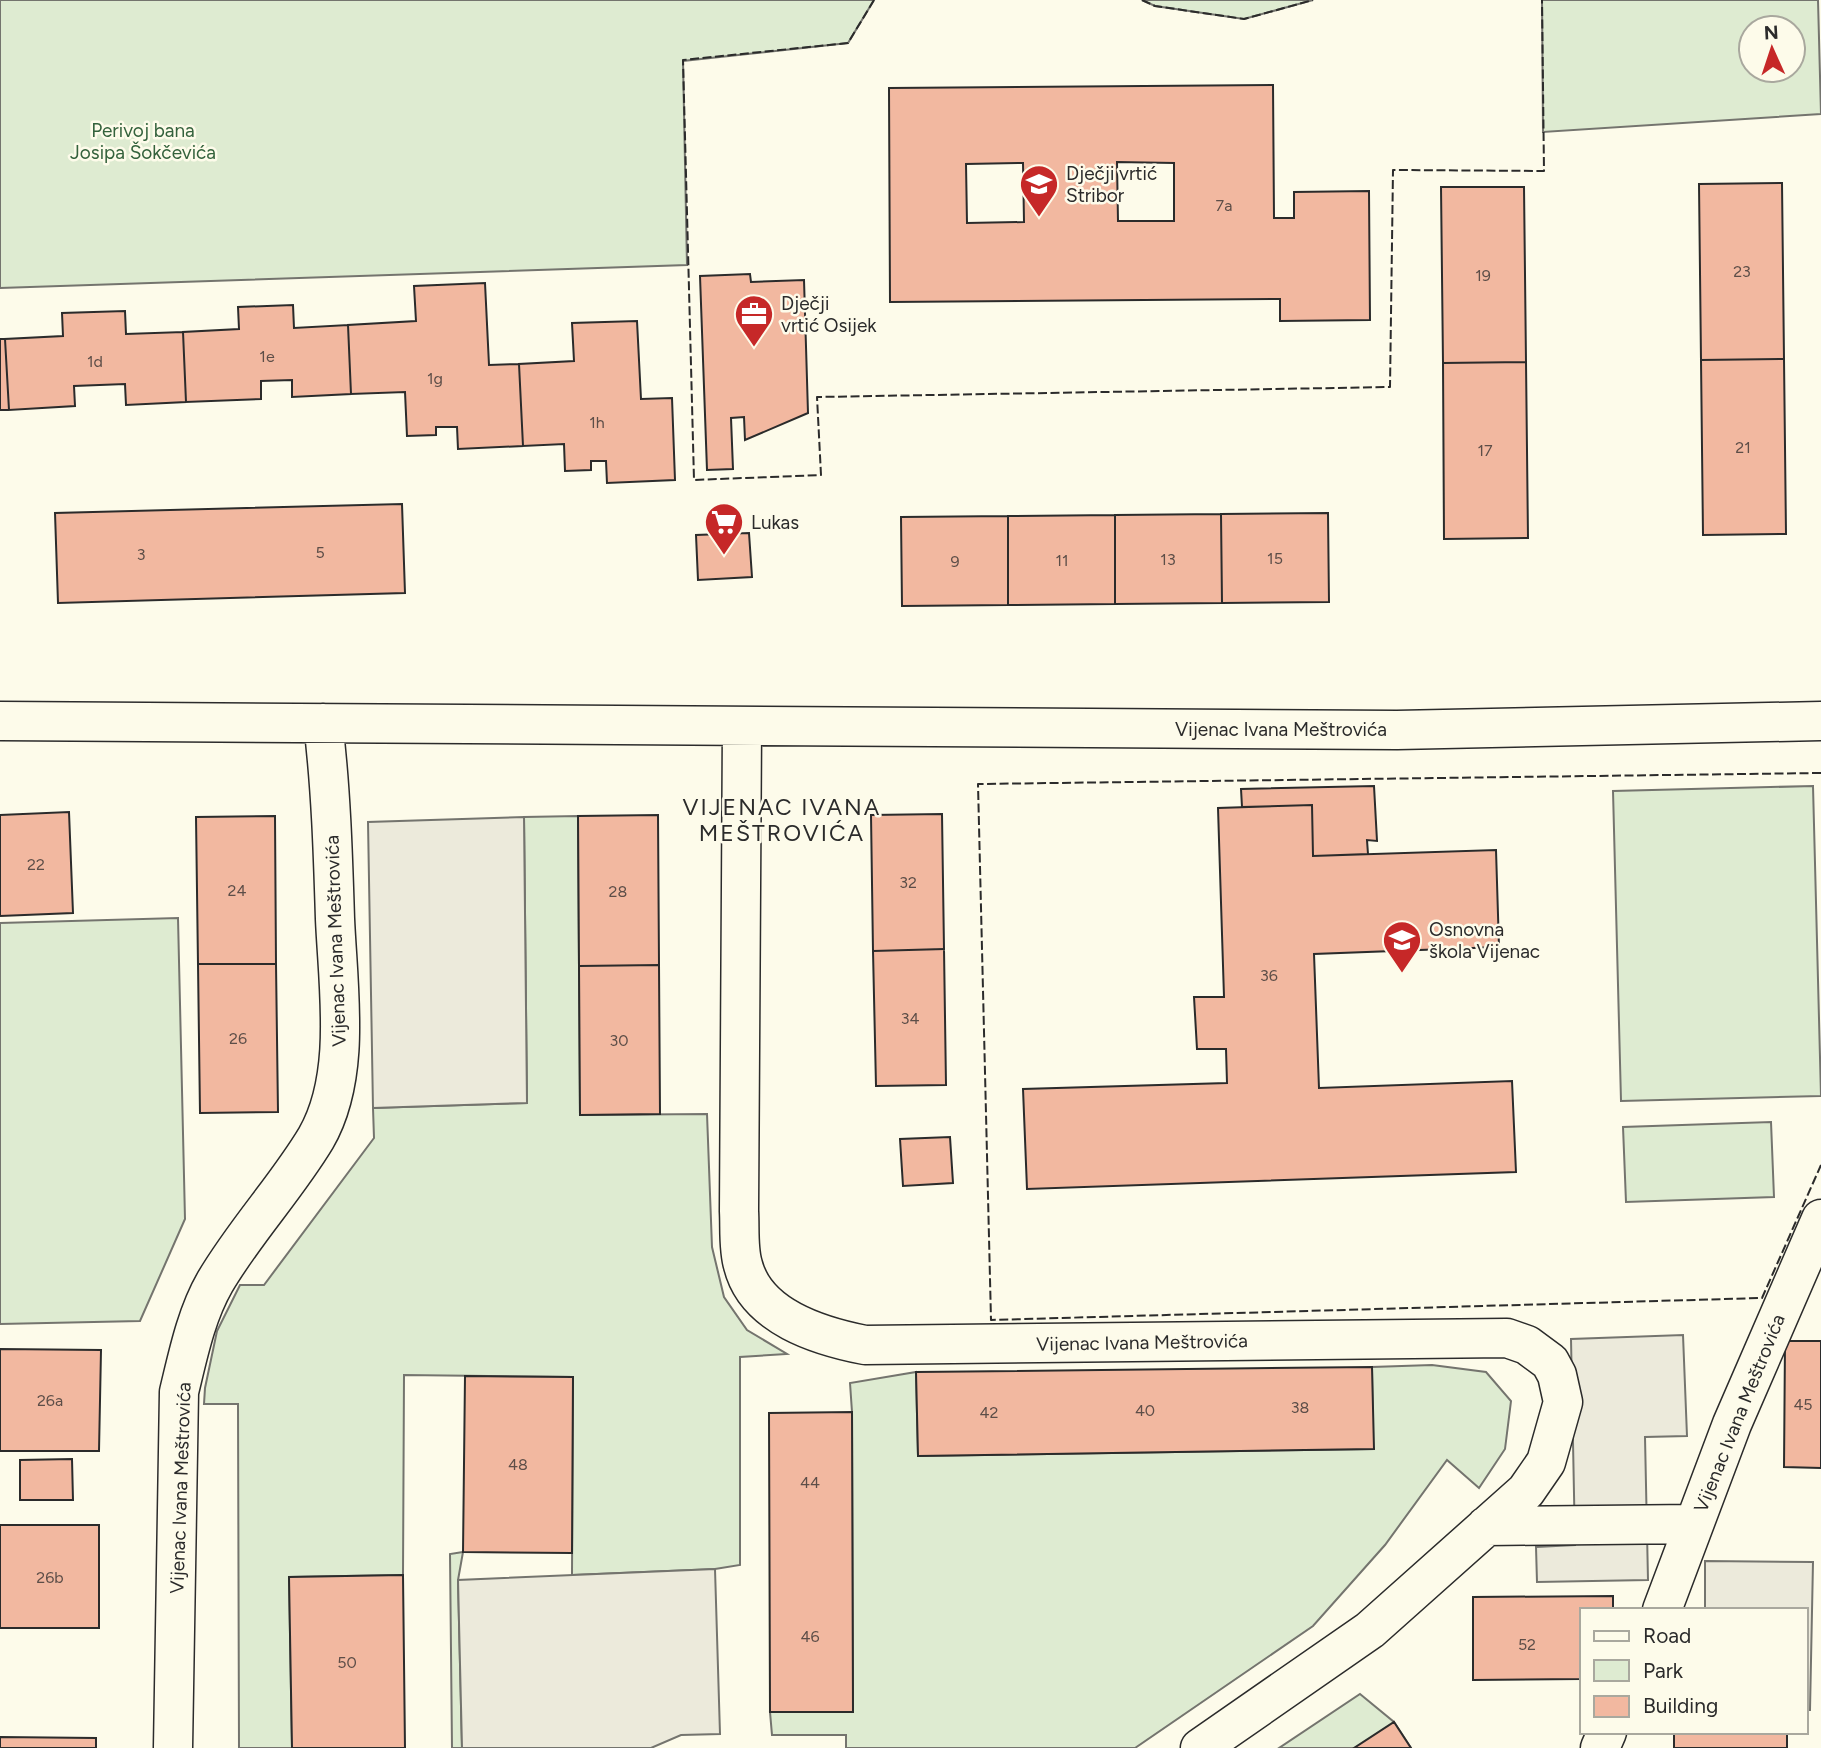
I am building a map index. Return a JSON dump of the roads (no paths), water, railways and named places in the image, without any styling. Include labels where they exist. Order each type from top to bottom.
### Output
[{"type":"street","name":"Vijenac Ivana Meštrovića","points":[[0,720],[1397,730],[1821,721]]},
{"type":"street","name":"Vijenac Ivana Meštrovića","points":[[173,1748],[179,1392],[193,1335],[214,1283],[316,1137],[333,1097],[340,1045],[334,863],[323,723]]},
{"type":"street","name":"Vijenac Ivana Meštrovića","points":[[742,726],[739,1211],[743,1266],[759,1297],[790,1320],[830,1338],[865,1345],[1507,1338],[1527,1345],[1550,1362],[1557,1375],[1563,1402],[1546,1462],[1526,1491],[1370,1630],[1200,1748]]},
{"type":"street","name":"Vijenac Ivana Meštrovića","points":[[1663,1608],[1732,1424],[1821,1219]]},
{"type":"street","points":[[1486,1527],[1694,1524]]},
{"type":"place","name":"Dječji vrtić Stribor","points":[[1039,218]]},
{"type":"place","name":"Dječji vrtić Osijek","points":[[754,348]]},
{"type":"place","name":"Lukas","points":[[724,556]]},
{"type":"place","name":"Osnovna škola Vijenac","points":[[1402,974]]},
{"type":"district","name":"VIJENAC IVANA MEŠTROVIĆA","points":[[782,820]]},
{"type":"park label","name":"Perivoj bana Josipa Šokčevića","points":[[143,141]]}]
